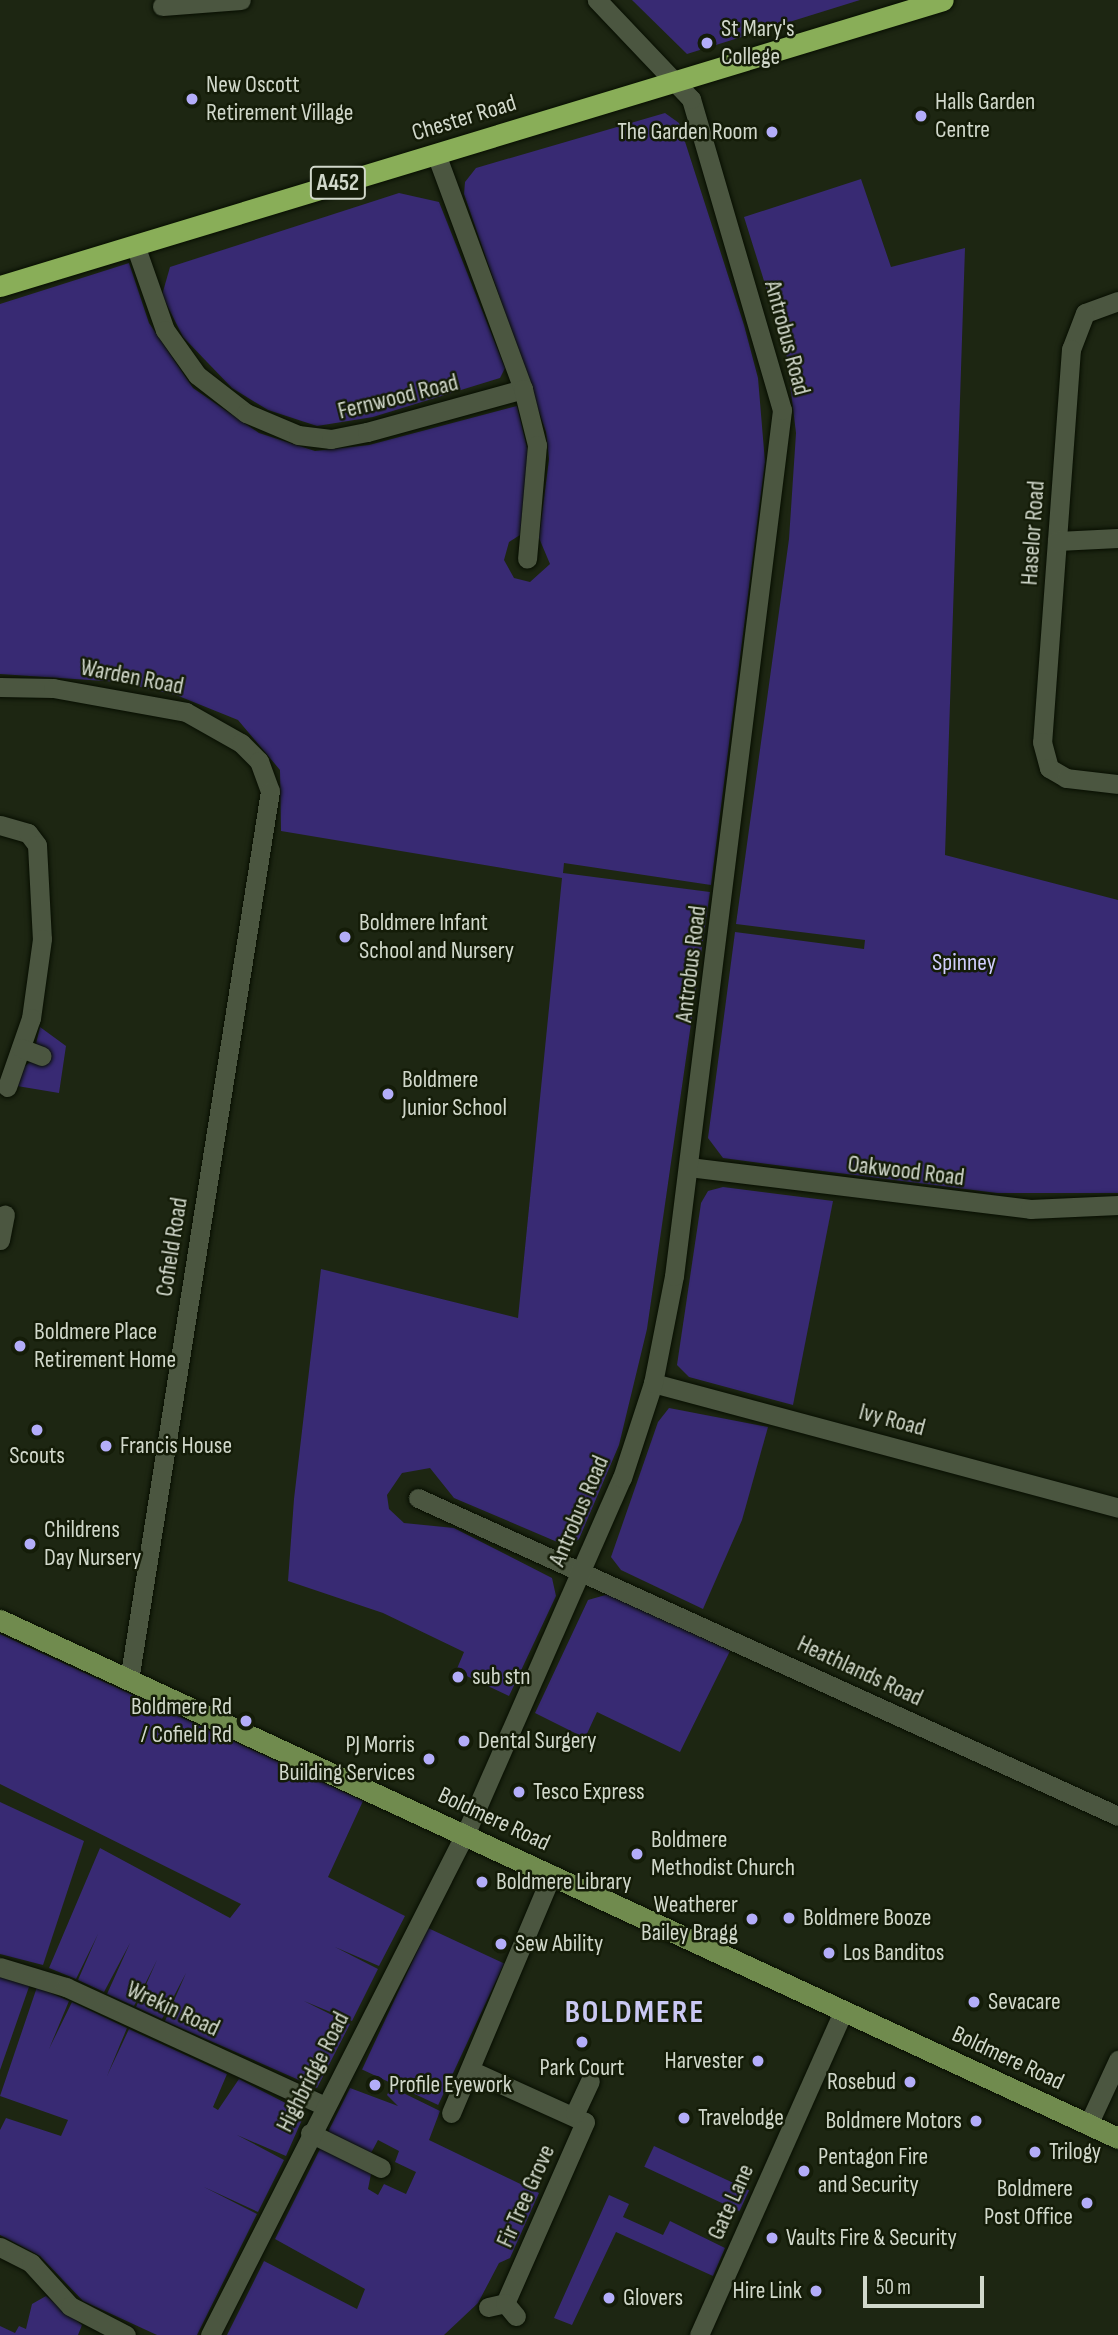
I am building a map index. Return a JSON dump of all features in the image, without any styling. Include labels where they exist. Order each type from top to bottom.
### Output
[{"type":"highway","name":"Chester Road","points":[[0,286],[943,0]]},
{"type":"main road","name":"Boldmere Road","points":[[0,1620],[1118,2138]]},
{"type":"street","points":[[162,6],[241,0]]},
{"type":"street","name":"Antrobus Road","points":[[464,1834],[622,1478],[653,1383],[689,1167],[782,410],[694,107],[676,80],[597,0]]},
{"type":"street","points":[[436,154],[523,389],[537,445],[527,559]]},
{"type":"street","name":"Fernwood Road","points":[[135,245],[165,330],[197,375],[246,414],[298,435],[331,439],[368,432],[523,389]]},
{"type":"street","name":"Haselor Road","points":[[1118,301],[1096,305],[1074,329],[1042,742],[1049,768],[1066,778],[1118,783]]},
{"type":"street","points":[[1057,541],[1118,538]]},
{"type":"street","name":"Warden Road","points":[[0,687],[152,703],[218,727],[266,775],[267,823]]},
{"type":"street","name":"Cofield Road","points":[[130,1680],[267,823]]},
{"type":"street","points":[[0,825],[28,833],[39,856],[42,939],[21,1048],[7,1087]]},
{"type":"street","points":[[21,1048],[42,1056]]},
{"type":"street","name":"Oakwood Road","points":[[689,1167],[1030,1209],[1118,1205]]},
{"type":"street","points":[[0,1237],[5,1214]]},
{"type":"street","name":"Ivy Road","points":[[653,1383],[1118,1508]]},
{"type":"street","name":"Heathlands Road","points":[[418,1498],[1118,1816]]},
{"type":"street","name":"Highbridge Road","points":[[211,2335],[323,2105],[464,1834]]},
{"type":"street","points":[[451,2113],[552,1874]]},
{"type":"street","name":"Wrekin Road","points":[[0,1967],[66,1987],[323,2105]]},
{"type":"street","name":"Gate Lane","points":[[699,2335],[843,2011]]},
{"type":"street","points":[[1088,2125],[1118,2060]]},
{"type":"street","points":[[470,2070],[575,2112]]},
{"type":"street","name":"Fir Tree Grove","points":[[503,2309],[585,2122],[575,2112],[590,2081]]},
{"type":"street","points":[[310,2133],[383,2165]]},
{"type":"street","points":[[0,2247],[31,2263],[71,2306],[126,2335]]},
{"type":"green space","name":"St Mary's College","points":[[632,0],[860,0],[687,54]]},
{"type":"green space","points":[[665,113],[679,123],[744,325],[758,378],[765,462],[711,885],[564,863],[563,873],[710,892],[647,1329],[619,1445],[579,1539],[569,1547],[454,1498],[430,1468],[402,1473],[387,1495],[389,1509],[404,1523],[454,1528],[552,1578],[556,1596],[509,1696],[456,1671],[464,1652],[383,1613],[288,1581],[294,1499],[321,1269],[518,1318],[562,878],[281,831],[280,770],[238,720],[176,695],[119,682],[0,674],[0,304],[129,263],[149,323],[193,388],[259,433],[315,451],[369,445],[517,406],[528,452],[520,535],[509,542],[504,560],[514,578],[530,582],[550,564],[539,538],[549,459],[546,432],[464,194],[465,182],[476,168]]},
{"type":"green space","name":"Spinney","points":[[861,179],[891,267],[965,248],[945,855],[1118,900],[1118,1193],[997,1193],[723,1158],[708,1138],[735,932],[864,949],[865,940],[736,924],[789,539],[796,433],[786,351],[744,217]]},
{"type":"green space","points":[[399,193],[439,202],[505,368],[500,378],[373,417],[317,426],[268,410],[232,388],[183,337],[162,295],[170,267]]},
{"type":"green space","points":[[40,1027],[66,1046],[59,1093],[5,1084],[32,1060]]},
{"type":"green space","points":[[723,1187],[833,1201],[793,1405],[689,1377],[677,1365],[701,1203],[708,1191]]},
{"type":"green space","points":[[669,1408],[768,1427],[742,1520],[703,1609],[621,1570],[611,1557],[658,1422]]},
{"type":"green space","points":[[609,1594],[730,1651],[680,1752],[597,1712],[585,1738],[535,1713],[588,1600]]},
{"type":"green space","points":[[0,1634],[363,1801],[328,1877],[405,1916],[379,1966],[335,1947],[378,1969],[352,2021],[304,2001],[350,2024],[317,2088],[165,2021],[186,1973],[162,2019],[136,2007],[157,1960],[134,2006],[107,1994],[130,1943],[104,1992],[78,1980],[98,1934],[76,1979],[49,1968],[100,1848],[230,1918],[241,1904],[0,1784]]},
{"type":"green space","points":[[0,1802],[84,1841],[43,1965],[0,1954]]},
{"type":"green space","points":[[428,1928],[504,1963],[438,2105],[362,2069]]},
{"type":"green space","points":[[0,1977],[30,1984],[0,2070]]},
{"type":"green space","points":[[37,1987],[69,2001],[49,2049],[72,2002],[127,2028],[107,2076],[129,2029],[227,2074],[213,2107],[218,2110],[239,2079],[305,2113],[286,2156],[237,2135],[284,2160],[258,2212],[204,2187],[257,2214],[197,2335],[157,2335],[83,2301],[40,2256],[0,2235],[0,2130],[6,2118],[61,2136],[68,2120],[0,2096]]},
{"type":"green space","points":[[391,2087],[440,2111],[429,2140],[539,2193],[510,2258],[499,2263],[478,2303],[444,2335],[227,2335],[264,2261],[357,2309],[365,2289],[275,2239],[322,2145],[372,2169],[368,2189],[378,2195],[384,2184],[406,2194],[416,2172],[395,2162],[399,2151],[378,2140],[371,2153],[326,2136],[350,2088],[398,2106],[387,2095]]},
{"type":"green space","points":[[654,2146],[749,2190],[739,2211],[644,2167]]},
{"type":"green space","points":[[609,2195],[629,2204],[623,2217],[663,2235],[670,2221],[725,2248],[713,2276],[616,2232],[572,2325],[554,2318]]},
{"type":"green space","points":[[46,2296],[82,2325],[78,2335],[0,2335],[0,2326],[15,2333],[19,2326],[26,2329],[32,2304]]},
{"type":"place","name":"St Mary's College","points":[[707,43]]},
{"type":"place","name":"New Oscott Retirement Village","points":[[192,99]]},
{"type":"place","name":"Halls Garden Centre","points":[[921,116]]},
{"type":"place","name":"The Garden Room","points":[[772,132]]},
{"type":"place","name":"Boldmere Infant School and Nursery","points":[[345,937]]},
{"type":"place","name":"Boldmere Junior School","points":[[388,1094]]},
{"type":"place","name":"Boldmere Place Retirement Home","points":[[20,1346]]},
{"type":"place","name":"Scouts","points":[[37,1430]]},
{"type":"place","name":"Francis House","points":[[106,1446]]},
{"type":"place","name":"Childrens Day Nursery","points":[[30,1544]]},
{"type":"place","name":"sub stn","points":[[458,1677]]},
{"type":"place","name":"Boldmere Rd / Cofield Rd","points":[[246,1721]]},
{"type":"place","name":"Dental Surgery","points":[[464,1741]]},
{"type":"place","name":"PJ Morris Building Services","points":[[429,1759]]},
{"type":"place","name":"Tesco Express","points":[[519,1792]]},
{"type":"place","name":"Boldmere Methodist Church","points":[[637,1854]]},
{"type":"place","name":"Boldmere Library","points":[[482,1882]]},
{"type":"place","name":"Boldmere Booze","points":[[789,1918]]},
{"type":"place","name":"Weatherer Bailey Bragg","points":[[752,1919]]},
{"type":"place","name":"Sew Ability","points":[[501,1944]]},
{"type":"place","name":"Los Banditos","points":[[829,1953]]},
{"type":"place","name":"Sevacare","points":[[974,2002]]},
{"type":"place","name":"Park Court","points":[[582,2042]]},
{"type":"place","name":"Harvester","points":[[758,2061]]},
{"type":"place","name":"Rosebud","points":[[910,2082]]},
{"type":"place","name":"Profile Eyework","points":[[375,2085]]},
{"type":"place","name":"Travelodge","points":[[684,2118]]},
{"type":"place","name":"Boldmere Motors","points":[[976,2121]]},
{"type":"place","name":"Trilogy","points":[[1035,2152]]},
{"type":"place","name":"Pentagon Fire and Security","points":[[804,2171]]},
{"type":"place","name":"Boldmere Post Office","points":[[1087,2203]]},
{"type":"place","name":"Vaults Fire & Security","points":[[772,2238]]},
{"type":"place","name":"Hire Link","points":[[816,2291]]},
{"type":"place","name":"Glovers","points":[[609,2298]]},
{"type":"district","name":"BOLDMERE","points":[[635,2013]]}]
